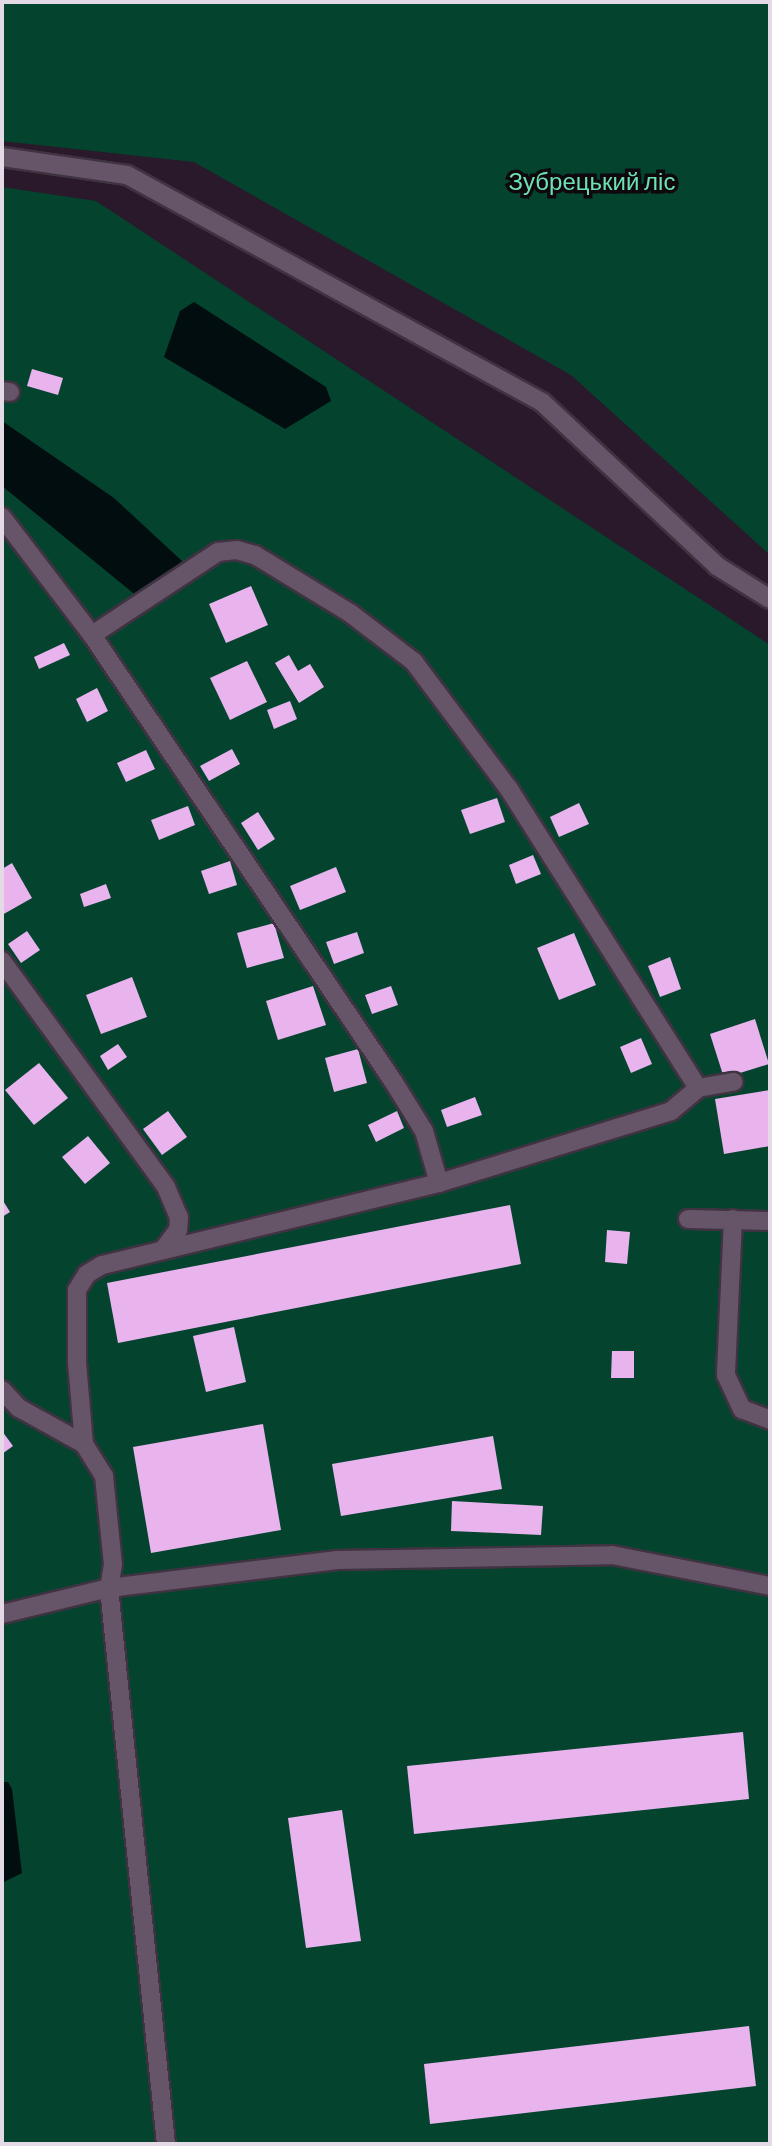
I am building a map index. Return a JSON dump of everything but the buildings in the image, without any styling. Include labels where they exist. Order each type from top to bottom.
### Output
[{"type":"street","points":[[2,157],[127,175],[542,402],[717,566],[770,598]]},
{"type":"street","points":[[2,517],[92,635],[393,1081],[424,1131],[439,1183]]},
{"type":"street","points":[[92,635],[218,552],[237,550],[255,555],[309,585],[414,662],[509,789],[698,1088]]},
{"type":"street","points":[[2,961],[166,1187],[179,1217],[178,1230],[163,1250]]},
{"type":"street","points":[[166,2144],[109,1588],[113,1563],[104,1476],[85,1444],[77,1363],[77,1290],[87,1274],[102,1265],[439,1183],[671,1111],[698,1088],[733,1082]]},
{"type":"street","points":[[688,1219],[770,1221]]},
{"type":"street","points":[[733,1219],[726,1375],[742,1409],[770,1420]]},
{"type":"street","points":[[2,1390],[19,1408],[85,1444]]},
{"type":"street","points":[[2,1615],[109,1588],[337,1560],[612,1555],[770,1586]]},
{"type":"green space","name":"Зубрецький ліс","points":[[2,2],[770,2],[770,555],[571,375],[194,162],[2,141]]},
{"type":"green space","points":[[2,187],[96,201],[770,645],[770,2144],[2,2144]]},
{"type":"shaded area","points":[[194,302],[326,387],[331,401],[285,429],[164,357],[180,311]]},
{"type":"shaded area","points":[[2,421],[114,498],[182,561],[138,597],[2,486]]},
{"type":"shaded area","points":[[2,1782],[8,1782],[12,1789],[22,1873],[2,1883]]}]
